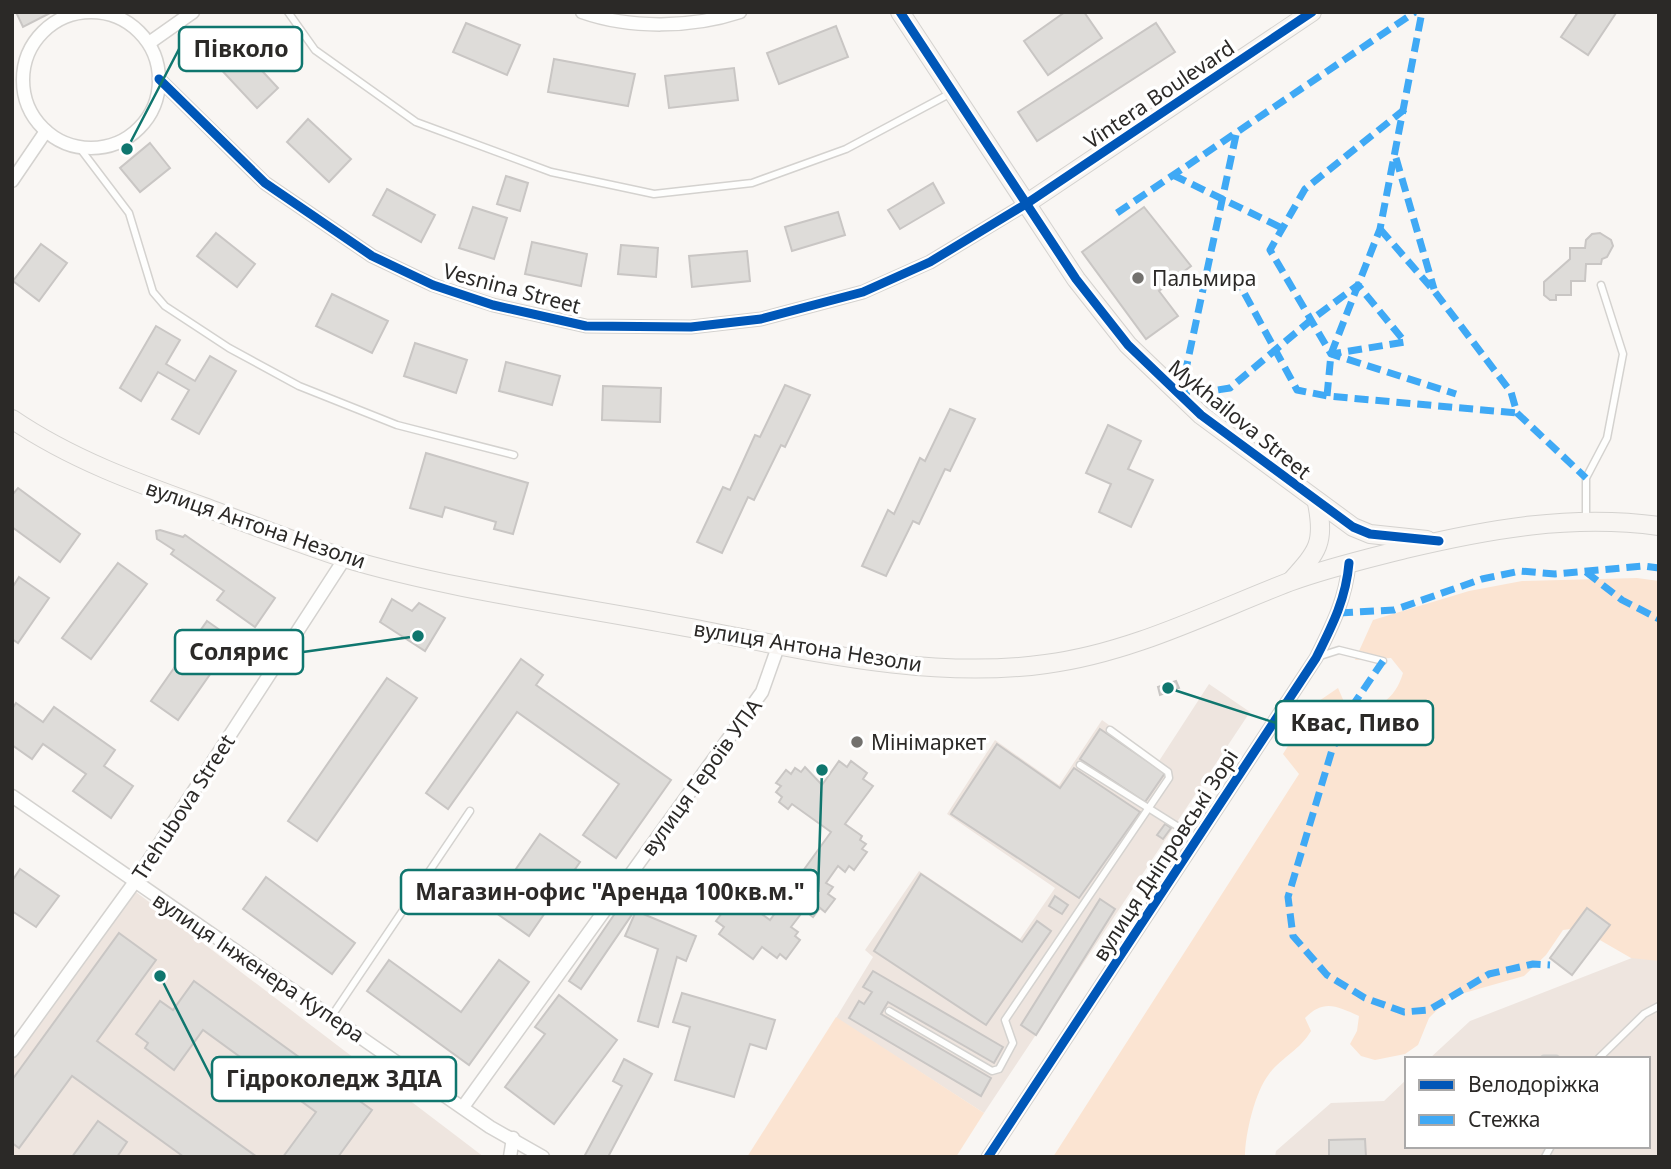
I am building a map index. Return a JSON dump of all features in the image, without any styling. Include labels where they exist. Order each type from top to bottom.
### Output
[{"type":"main road","name":"Mykhailova Street","points":[[900,12],[1076,279],[1128,345],[1165,384],[1201,415],[1353,527],[1370,534],[1439,541]]},
{"type":"main road","name":"Vintera Boulevard","points":[[1026,204],[1312,12]]},
{"type":"main road","name":"вулиця Антона Незоли","points":[[12,419],[83,459],[138,483],[345,558],[428,578],[880,662],[968,668],[1046,664],[1123,648],[1291,582],[1349,563],[1439,541],[1510,527],[1586,519],[1659,526]]},
{"type":"main road","points":[[1291,582],[1320,546],[1321,526],[1317,503]]},
{"type":"street","points":[[149,43],[193,12]]},
{"type":"street","points":[[582,12],[638,22],[686,24],[740,12]]},
{"type":"street","points":[[79,13],[109,14],[136,28],[149,43],[156,60],[159,79],[157,98],[149,117],[135,132],[118,142],[99,148],[79,147],[46,131],[32,114],[24,94],[23,73],[29,52],[41,34],[58,20],[79,13]]},
{"type":"street","name":"Vesnina Street","points":[[159,79],[265,183],[372,256],[433,285],[493,305],[586,326],[691,327],[761,319],[863,292],[930,262],[1026,204]]},
{"type":"street","points":[[12,181],[46,131]]},
{"type":"street","name":"Trehubova Street","points":[[12,1051],[134,883],[345,558]]},
{"type":"street","name":"вулиця Дніпровські Зорі","points":[[988,1157],[1316,658],[1339,613],[1347,589],[1349,563]]},
{"type":"street","name":"вулиця Героїв УПА","points":[[463,1107],[762,692],[779,644]]},
{"type":"street","name":"вулиця Інженера Купера","points":[[12,796],[490,1127],[543,1157]]},
{"type":"street","points":[[510,1157],[513,1138]]},
{"type":"lane","points":[[288,12],[315,50],[416,122],[551,172],[653,194],[752,183],[846,149],[951,93]]},
{"type":"lane","points":[[79,147],[129,214],[153,292],[165,306],[229,348],[299,386],[397,425],[514,455]]},
{"type":"lane","points":[[1586,519],[1586,478],[1607,438],[1623,354],[1601,285]]},
{"type":"lane","points":[[1316,658],[1339,650],[1382,661]]},
{"type":"lane","points":[[889,1011],[992,1070],[998,1070],[1013,1043],[1005,1020],[1169,778],[1168,772],[1110,730]]},
{"type":"lane","points":[[1080,765],[1196,838]]},
{"type":"lane","points":[[331,1017],[470,811]]},
{"type":"lane","points":[[1600,1057],[1644,1014],[1659,1006]]},
{"type":"shaded area","points":[[1637,578],[1659,581],[1659,961],[1631,958],[1579,928],[1563,930],[1546,955],[1524,976],[1450,997],[1429,1018],[1418,1045],[1405,1054],[1375,1060],[1361,1056],[1350,1044],[1357,1031],[1359,1016],[1337,1007],[1324,1006],[1305,1018],[1311,1031],[1307,1038],[1274,1068],[1259,1091],[1247,1137],[1245,1157],[1053,1157],[1299,774],[1283,754],[1313,705],[1338,688],[1352,720],[1384,702],[1395,690],[1403,673],[1391,658],[1355,660],[1373,620],[1469,591],[1522,581]]},
{"type":"shaded area","points":[[1209,684],[1250,712],[984,1113],[836,1018],[873,957],[865,950],[919,871],[1020,939],[1055,888],[947,814],[995,740],[1059,785],[1102,720],[1159,761]]},
{"type":"shaded area","points":[[136,892],[484,1157],[12,1157],[12,1060]]},
{"type":"shaded area","points":[[1637,956],[1659,957],[1659,1157],[1275,1157],[1276,1151],[1331,1103],[1384,1101],[1405,1081],[1405,1148],[1650,1148],[1650,1057],[1431,1057],[1470,1021]]},
{"type":"shaded area","points":[[836,1017],[984,1113],[956,1157],[747,1157]]},
{"type":"building","points":[[16,12],[52,12],[23,27]]},
{"type":"building","points":[[1065,12],[1084,12],[1102,38],[1048,75],[1024,41]]},
{"type":"building","points":[[1578,12],[1616,13],[1588,55],[1561,37]]},
{"type":"building","points":[[466,23],[520,45],[507,75],[453,52]]},
{"type":"building","points":[[1156,23],[1175,52],[1037,141],[1018,112]]},
{"type":"building","points":[[836,26],[848,57],[779,84],[767,53]]},
{"type":"building","points":[[236,43],[278,88],[257,108],[215,63]]},
{"type":"building","points":[[554,59],[635,74],[628,106],[548,92]]},
{"type":"building","points":[[734,68],[738,100],[669,108],[665,76]]},
{"type":"building","points":[[308,119],[351,159],[329,182],[287,142]]},
{"type":"building","points":[[150,143],[170,168],[140,192],[120,168]]},
{"type":"building","points":[[506,176],[528,183],[520,211],[497,204]]},
{"type":"building","points":[[933,183],[944,203],[900,229],[888,210]]},
{"type":"building","points":[[387,189],[435,215],[421,242],[373,215]]},
{"type":"building","points":[[473,207],[507,218],[494,259],[459,248]]},
{"type":"building","name":"Пальмира","points":[[1144,207],[1191,266],[1159,291],[1178,316],[1146,339],[1082,252]]},
{"type":"building","points":[[838,212],[845,235],[792,251],[785,227]]},
{"type":"building","points":[[216,233],[255,264],[237,287],[197,256]]},
{"type":"building","points":[[1600,233],[1611,240],[1613,246],[1607,257],[1602,259],[1601,264],[1586,264],[1585,281],[1571,281],[1571,295],[1556,295],[1556,300],[1550,300],[1544,295],[1544,282],[1570,259],[1570,248],[1585,248],[1586,240],[1592,234]]},
{"type":"building","points":[[532,242],[587,254],[581,286],[525,274]]},
{"type":"building","points":[[41,244],[67,263],[39,301],[13,281]]},
{"type":"building","points":[[621,245],[658,248],[656,277],[618,274]]},
{"type":"building","points":[[747,251],[750,281],[692,287],[689,256]]},
{"type":"building","points":[[332,294],[388,321],[372,353],[316,326]]},
{"type":"building","points":[[156,326],[180,340],[166,364],[195,381],[210,356],[236,371],[199,434],[172,419],[189,390],[158,372],[141,401],[120,388]]},
{"type":"building","points":[[415,343],[467,360],[456,393],[404,376]]},
{"type":"building","points":[[506,362],[560,376],[552,405],[499,391]]},
{"type":"building","points":[[785,385],[810,395],[785,447],[781,445],[754,500],[748,497],[722,553],[697,542],[723,487],[730,490],[755,435],[760,437]]},
{"type":"building","points":[[603,386],[661,388],[660,422],[602,420]]},
{"type":"building","points":[[950,409],[975,419],[950,471],[945,469],[919,524],[913,521],[886,576],[862,566],[888,510],[894,514],[920,458],[925,461]]},
{"type":"building","points":[[1108,425],[1141,441],[1128,469],[1153,480],[1131,527],[1099,512],[1111,484],[1086,473]]},
{"type":"building","points":[[426,453],[528,483],[513,534],[494,529],[496,522],[445,507],[442,517],[410,508]]},
{"type":"building","points":[[18,488],[80,534],[60,562],[12,527],[12,495]]},
{"type":"building","points":[[156,531],[183,537],[185,535],[275,598],[255,627],[217,600],[224,591],[171,554],[174,550],[157,539]]},
{"type":"building","points":[[118,563],[147,584],[91,659],[62,638]]},
{"type":"building","points":[[19,577],[49,598],[18,643],[12,639],[12,588]]},
{"type":"building","points":[[392,599],[412,611],[419,603],[445,618],[425,651],[380,622]]},
{"type":"building","points":[[207,621],[234,640],[178,720],[151,701]]},
{"type":"building","points":[[521,659],[543,675],[536,685],[671,780],[616,858],[583,835],[619,784],[517,712],[448,809],[426,793]]},
{"type":"building","points":[[387,678],[417,698],[317,841],[288,821]]},
{"type":"building","points":[[1176,681],[1179,688],[1160,695],[1158,687]]},
{"type":"building","points":[[16,703],[43,722],[54,707],[115,750],[104,766],[133,786],[111,818],[73,791],[86,774],[43,744],[32,759],[12,745],[12,709]]},
{"type":"building","points":[[1100,729],[1165,773],[1145,802],[1080,759]]},
{"type":"building","points":[[997,744],[1060,788],[1074,768],[1140,812],[1079,898],[951,814]]},
{"type":"building","points":[[839,761],[847,767],[851,761],[867,773],[863,779],[873,786],[845,824],[862,836],[860,840],[866,844],[862,849],[867,852],[854,870],[849,866],[845,872],[838,866],[826,883],[833,887],[828,894],[835,899],[825,912],[820,908],[813,917],[804,910],[791,927],[798,932],[795,936],[800,940],[786,959],[780,954],[777,958],[762,947],[753,959],[719,934],[724,927],[716,921],[728,905],[734,909],[738,905],[745,910],[749,905],[770,920],[794,887],[788,883],[796,873],[800,875],[831,832],[792,804],[788,809],[779,802],[782,797],[776,792],[781,786],[776,783],[786,770],[791,774],[795,768],[801,772],[805,767],[822,785]]},
{"type":"building","points":[[1165,824],[1171,828],[1163,839],[1157,835]]},
{"type":"building","points":[[540,834],[580,862],[529,936],[489,908]]},
{"type":"building","points":[[20,869],[59,896],[36,927],[12,911],[12,881]]},
{"type":"building","points":[[921,874],[1022,942],[1037,921],[1051,931],[986,1025],[874,951]]},
{"type":"building","points":[[266,877],[355,943],[332,974],[243,909]]},
{"type":"building","points":[[1055,896],[1068,905],[1062,914],[1049,906]]},
{"type":"building","points":[[1100,899],[1115,909],[1036,1035],[1021,1025]]},
{"type":"building","points":[[620,906],[633,913],[581,989],[569,981]]},
{"type":"building","points":[[1587,908],[1610,925],[1572,975],[1550,958]]},
{"type":"building","points":[[636,911],[696,936],[686,961],[677,957],[658,1027],[638,1021],[658,949],[625,936]]},
{"type":"building","points":[[119,933],[156,960],[97,1041],[257,1157],[184,1157],[72,1076],[19,1148],[12,1143],[12,1080]]},
{"type":"building","points":[[389,960],[461,1012],[499,960],[529,982],[469,1065],[367,991]]},
{"type":"building","points":[[873,971],[1003,1047],[994,1063],[888,1002],[881,1014],[991,1078],[981,1096],[849,1018],[859,1001],[864,1004],[872,992],[863,987]]},
{"type":"building","points":[[194,981],[372,1110],[338,1157],[283,1157],[316,1112],[203,1030],[174,1070],[145,1048],[148,1043],[136,1034],[160,1001],[173,1010]]},
{"type":"building","points":[[682,993],[775,1020],[766,1049],[750,1044],[734,1097],[675,1080],[690,1027],[673,1022]]},
{"type":"building","points":[[559,995],[617,1040],[554,1124],[505,1087],[545,1034],[535,1027]]},
{"type":"building","points":[[624,1059],[652,1074],[608,1157],[584,1157],[622,1086],[613,1081]]},
{"type":"building","points":[[98,1121],[127,1142],[117,1157],[72,1157]]},
{"type":"building","points":[[1365,1139],[1366,1157],[1329,1157],[1329,1140]]},
{"type":"marked path","points":[[1117,213],[1415,12]]},
{"type":"marked path","points":[[1327,396],[1331,354],[1380,229],[1422,12]]},
{"type":"marked path","points":[[1405,109],[1305,189],[1270,250],[1331,354],[1456,394]]},
{"type":"marked path","points":[[1236,135],[1183,383],[1187,391],[1198,393],[1230,388],[1311,320],[1358,285],[1405,342],[1331,354]]},
{"type":"marked path","points":[[1396,158],[1434,289]]},
{"type":"marked path","points":[[1173,175],[1284,229]]},
{"type":"marked path","points":[[1380,229],[1435,292],[1511,392],[1517,413],[1586,478]]},
{"type":"marked path","points":[[1207,281],[1241,287],[1297,390],[1327,396],[1517,413]]},
{"type":"marked path","points":[[1339,613],[1394,610],[1482,579],[1520,571],[1555,574],[1644,566],[1659,568]]},
{"type":"marked path","points":[[1586,572],[1622,600],[1659,619]]},
{"type":"marked path","points":[[1383,661],[1355,702],[1332,750],[1288,897],[1293,936],[1327,975],[1365,998],[1404,1012],[1429,1010],[1489,974],[1533,964],[1550,965]]},
{"type":"cycle path","points":[[900,12],[1076,279],[1128,345],[1201,415],[1353,527],[1370,534],[1439,541]]},
{"type":"cycle path","points":[[159,79],[265,183],[372,256],[433,285],[493,305],[586,326],[691,327],[761,319],[863,292],[930,262],[1026,204],[1312,12]]},
{"type":"cycle path","points":[[988,1157],[1316,658],[1341,600],[1349,563]]},
{"type":"place","name":"Півколо","points":[[127,149]]},
{"type":"place","name":"Пальмира","points":[[1138,278]]},
{"type":"place","name":"Солярис","points":[[418,636]]},
{"type":"place","name":"Квас, Пиво","points":[[1168,688]]},
{"type":"place","name":"Мінімаркет","points":[[857,742]]},
{"type":"place","name":"Магазин-офис \"Аренда 100кв.м.\"","points":[[822,770]]},
{"type":"place","name":"Гідроколедж ЗДIА","points":[[160,976]]}]
